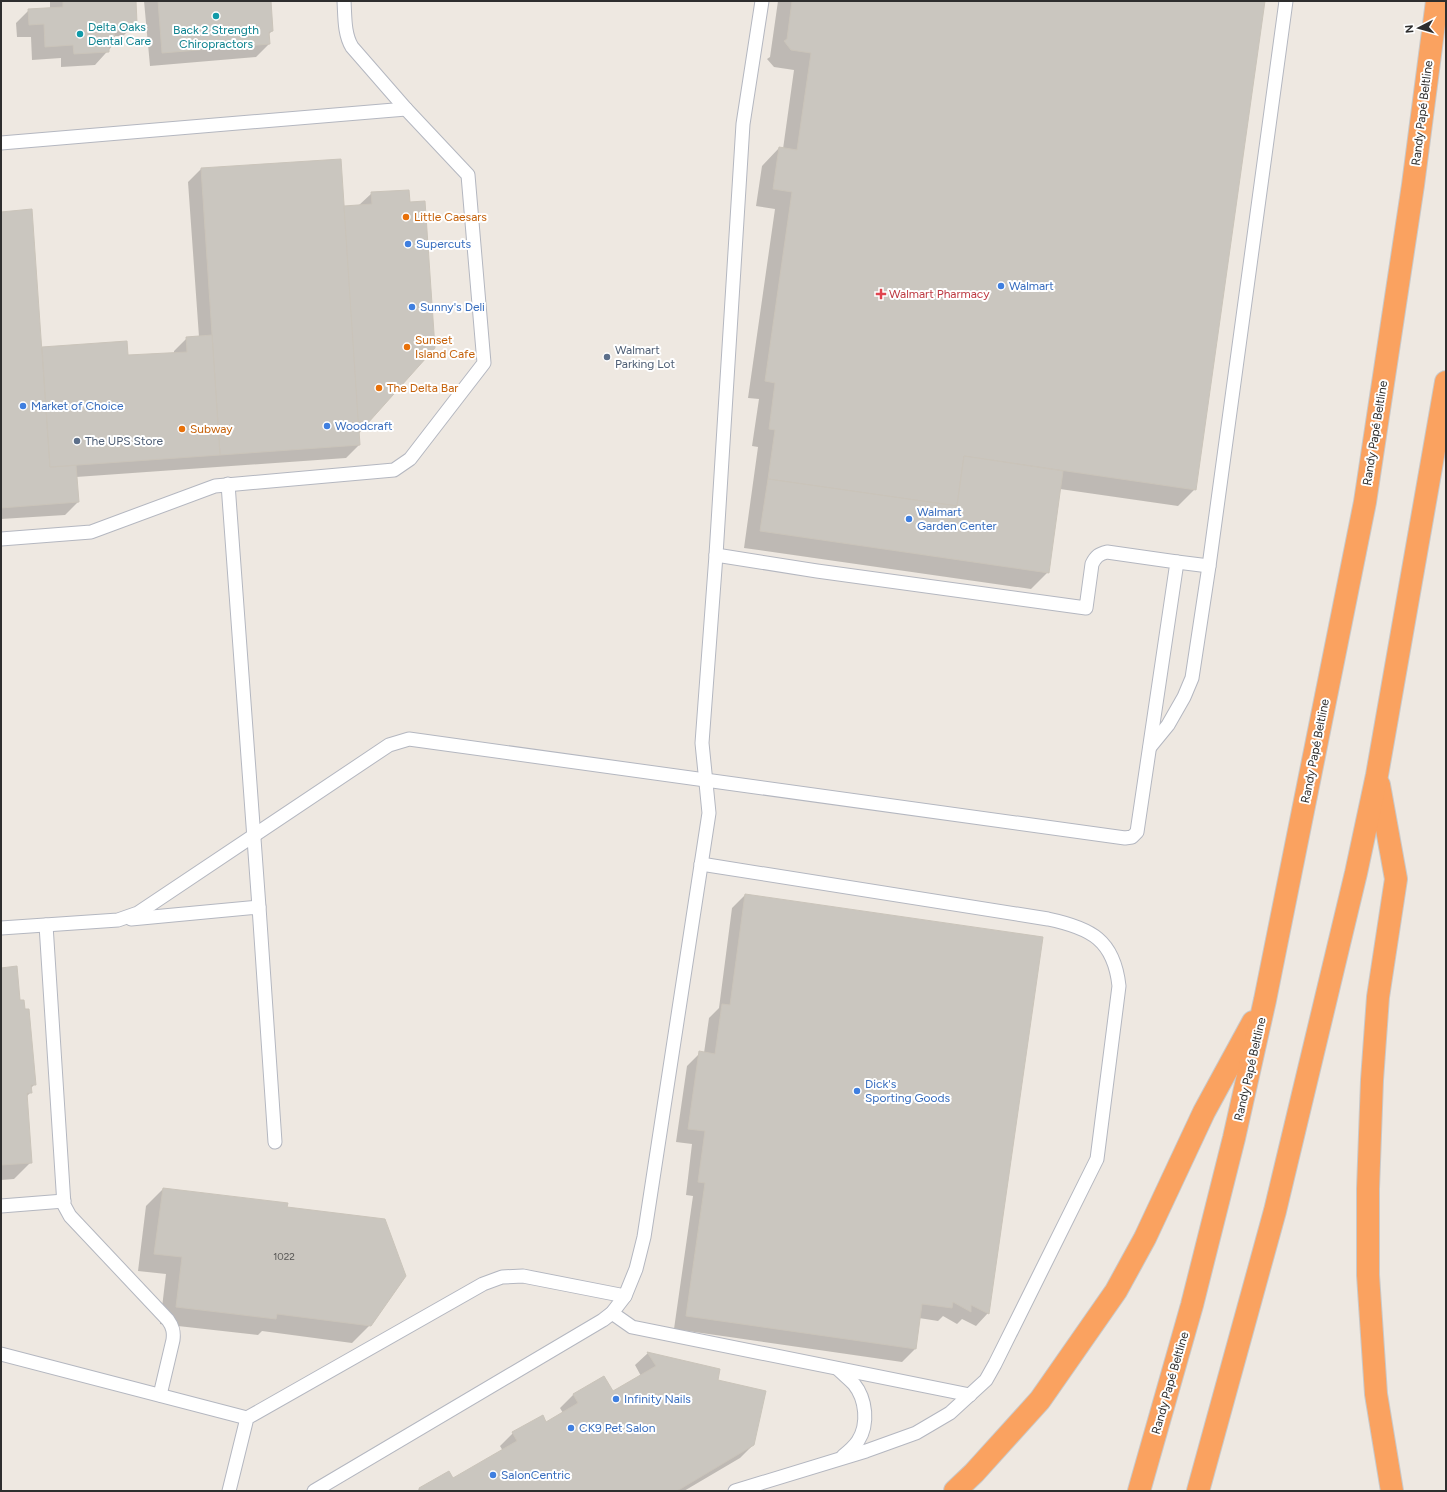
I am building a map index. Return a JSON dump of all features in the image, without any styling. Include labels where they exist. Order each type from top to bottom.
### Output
[{"type":"highway","name":"Randy Papé Beltline","points":[[1139,1491],[1192,1305],[1234,1138],[1265,1000],[1365,502],[1412,192],[1437,1]]},
{"type":"highway","points":[[1198,1491],[1275,1211],[1354,881],[1377,775],[1446,382]]},
{"type":"highway","points":[[1377,775],[1396,878],[1378,997],[1372,1080],[1368,1190],[1368,1275],[1376,1394],[1392,1491]]},
{"type":"highway","points":[[955,1491],[974,1473],[1040,1400],[1116,1290],[1145,1238],[1204,1112],[1265,1000]]},
{"type":"lane","points":[[1,539],[91,532],[209,487],[228,484],[394,470],[410,459],[484,363],[468,175],[357,54],[348,41],[344,1]]},
{"type":"lane","points":[[314,1491],[612,1313],[625,1296],[636,1269],[644,1237],[709,813],[702,743],[716,555],[743,124],[762,1]]},
{"type":"lane","points":[[1150,747],[1168,725],[1184,697],[1192,678],[1209,566],[1286,1]]},
{"type":"lane","points":[[1,143],[406,109]]},
{"type":"lane","points":[[228,484],[275,1142]]},
{"type":"lane","points":[[716,555],[817,571],[1086,608],[1092,564],[1095,558],[1100,554],[1107,552],[1209,566]]},
{"type":"lane","points":[[118,920],[131,916],[144,909],[389,745],[409,739],[1125,838],[1132,837],[1137,832],[1177,562]]},
{"type":"lane","points":[[701,864],[1054,920],[1073,925],[1096,937],[1106,946],[1111,954],[1119,986],[1097,1159],[986,1380],[950,1413],[916,1433],[840,1459],[735,1491]]},
{"type":"lane","points":[[1,928],[118,920],[259,907]]},
{"type":"lane","points":[[46,925],[64,1201],[70,1216],[163,1314],[172,1326],[173,1340],[160,1395]]},
{"type":"lane","points":[[1,1206],[64,1201]]},
{"type":"lane","points":[[1,1354],[247,1418],[492,1280],[502,1277],[523,1276],[625,1296]]},
{"type":"lane","points":[[612,1313],[632,1327],[970,1395]]},
{"type":"lane","points":[[836,1368],[855,1385],[864,1404],[865,1419],[863,1430],[858,1441],[840,1459]]},
{"type":"lane","points":[[229,1491],[247,1418]]},
{"type":"building","name":"Delta Oaks Dental Care","points":[[63,1],[136,1],[137,23],[114,25],[115,44],[109,45],[109,52],[74,54],[73,45],[45,47],[44,24],[29,25],[28,9],[63,7]]},
{"type":"building","name":"Back 2 Strength Chiropractors","points":[[158,1],[271,1],[273,31],[269,32],[270,44],[162,53]]},
{"type":"building","name":"Walmart","points":[[792,1],[1265,1],[1196,490],[964,456],[957,506],[768,479],[775,430],[769,429],[775,383],[765,381],[792,192],[773,189],[779,147],[797,150],[811,53],[791,50],[784,41],[787,39]]},
{"type":"building","points":[[341,159],[360,445],[220,455],[201,168]]},
{"type":"building","points":[[409,190],[410,202],[425,201],[435,348],[359,433],[344,206],[372,204],[371,192]]},
{"type":"building","name":"Market of Choice","points":[[32,209],[50,467],[76,465],[79,502],[1,508],[1,212]]},
{"type":"building","points":[[212,335],[220,455],[50,467],[42,347],[127,341],[128,355],[187,352],[186,337]]},
{"type":"building","name":"Walmart Garden Center","points":[[964,456],[1063,471],[1049,573],[760,531],[768,479],[957,506]]},
{"type":"building","name":"Dick's Sporting Goods","points":[[745,894],[1043,937],[989,1314],[971,1305],[971,1312],[953,1302],[952,1308],[922,1304],[916,1349],[686,1316],[705,1183],[698,1182],[705,1131],[688,1129],[699,1051],[715,1054],[722,1004],[730,1005]]},
{"type":"building","points":[[17,966],[20,1000],[24,1000],[25,1009],[29,1009],[36,1085],[31,1085],[32,1093],[27,1093],[32,1163],[1,1165],[1,968]]},
{"type":"building","points":[[163,1188],[288,1203],[287,1207],[385,1219],[406,1276],[371,1326],[277,1314],[276,1319],[176,1307],[182,1257],[154,1254]]},
{"type":"building","points":[[647,1352],[720,1369],[718,1380],[766,1391],[754,1445],[677,1491],[420,1491],[419,1488],[449,1471],[453,1478],[517,1441],[512,1432],[543,1415],[546,1422],[578,1403],[573,1394],[604,1376],[613,1391],[656,1366]]},
{"type":"place","name":"Back 2 Strength Chiropractors","points":[[216,16]]},
{"type":"place","name":"Delta Oaks Dental Care","points":[[80,34]]},
{"type":"place","name":"Little Caesars","points":[[406,217]]},
{"type":"place","name":"Supercuts","points":[[408,244]]},
{"type":"place","name":"Walmart","points":[[1001,286]]},
{"type":"place","name":"Walmart Pharmacy","points":[[881,294]]},
{"type":"place","name":"Sunny's Deli","points":[[412,307]]},
{"type":"place","name":"Sunset Island Cafe","points":[[407,347]]},
{"type":"place","name":"Walmart Parking Lot","points":[[607,357]]},
{"type":"place","name":"The Delta Bar","points":[[379,388]]},
{"type":"place","name":"Market of Choice","points":[[23,406]]},
{"type":"place","name":"Woodcraft","points":[[327,426]]},
{"type":"place","name":"Subway","points":[[182,429]]},
{"type":"place","name":"The UPS Store","points":[[77,441]]},
{"type":"place","name":"Walmart Garden Center","points":[[909,519]]},
{"type":"place","name":"Dick's Sporting Goods","points":[[857,1091]]},
{"type":"place","name":"Infinity Nails","points":[[616,1399]]},
{"type":"place","name":"CK9 Pet Salon","points":[[571,1428]]},
{"type":"place","name":"SalonCentric","points":[[493,1475]]}]
